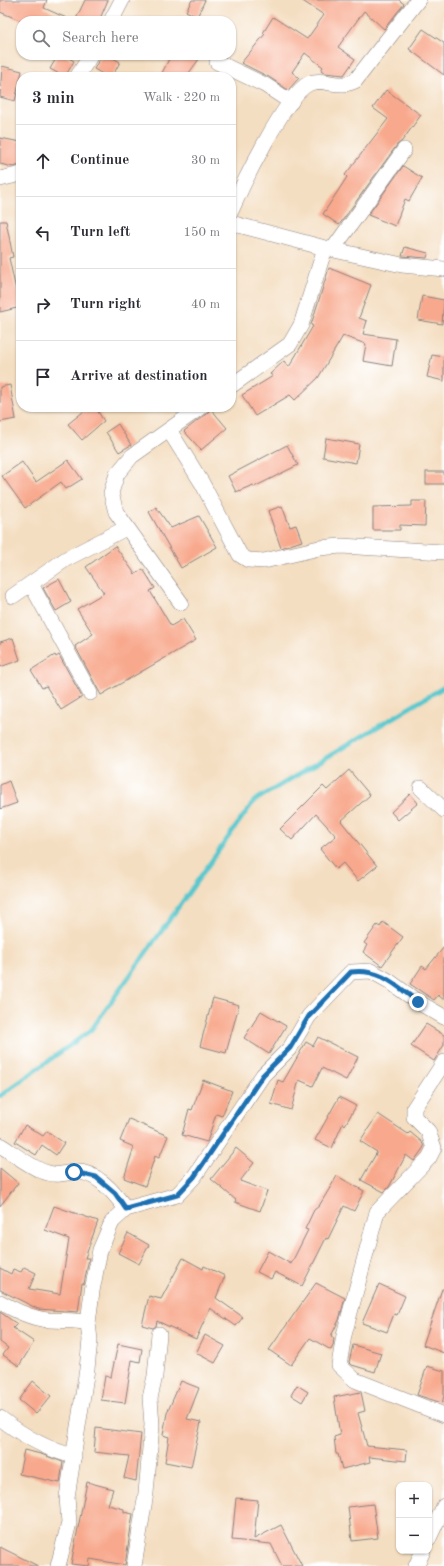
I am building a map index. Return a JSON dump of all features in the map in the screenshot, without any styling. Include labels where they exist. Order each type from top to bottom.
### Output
[{"type":"street","points":[[114,16],[122,0]]},
{"type":"street","points":[[236,201],[264,144],[291,102],[306,85],[317,81],[344,84],[355,81],[418,0]]},
{"type":"street","points":[[79,72],[88,60]]},
{"type":"street","points":[[217,62],[265,85],[291,102]]},
{"type":"street","points":[[236,382],[290,344],[301,325],[329,248],[404,150]]},
{"type":"street","points":[[0,179],[16,175]]},
{"type":"street","points":[[236,224],[402,265],[444,269]]},
{"type":"street","points":[[181,603],[126,528],[116,512],[111,493],[117,474],[132,456],[194,412]]},
{"type":"street","points":[[169,430],[202,483],[240,555],[248,560],[264,561],[319,548],[342,546],[444,552]]},
{"type":"street","points":[[13,596],[66,559],[126,528]]},
{"type":"street","points":[[30,584],[90,693]]},
{"type":"street","points":[[421,788],[444,810]]},
{"type":"street","points":[[58,1566],[68,1523],[67,1497],[87,1370],[90,1340],[88,1323],[100,1250],[112,1222],[126,1209],[177,1195],[194,1177],[263,1075],[290,1048],[309,1016],[351,972],[371,971],[444,1017]]},
{"type":"street","points":[[444,1062],[414,1108],[414,1117],[428,1131],[434,1148],[429,1158],[377,1212],[344,1335],[339,1365],[355,1380],[444,1415]]},
{"type":"street","points":[[0,1145],[42,1171],[59,1176],[74,1172],[96,1177],[115,1193],[126,1209]]},
{"type":"street","points":[[0,1302],[22,1314],[42,1319],[74,1320],[88,1323]]},
{"type":"street","points":[[134,1566],[146,1493],[152,1425],[150,1398],[155,1376],[159,1334]]},
{"type":"street","points":[[0,1418],[23,1434],[57,1453],[74,1456]]},
{"type":"street","points":[[435,1534],[444,1506]]},
{"type":"street","points":[[416,1566],[422,1554]]},
{"type":"building","points":[[0,0],[47,0],[44,8],[62,16],[16,16],[16,19],[0,12]]},
{"type":"building","points":[[85,0],[108,0],[101,16],[77,16]]},
{"type":"building","points":[[192,0],[205,0],[197,16],[186,11]]},
{"type":"building","points":[[301,0],[399,0],[404,4],[384,29],[364,11],[338,47],[355,59],[344,75],[325,73],[321,70],[323,67],[305,53],[292,72],[299,78],[288,90],[269,77],[241,63],[265,34],[263,33],[273,17],[307,39],[324,15]]},
{"type":"building","points":[[423,29],[444,43],[444,75],[409,49]]},
{"type":"building","points":[[55,60],[74,61],[68,72],[56,72],[50,69]]},
{"type":"building","points":[[99,60],[117,60],[120,62],[115,72],[99,72],[94,69]]},
{"type":"building","points":[[168,60],[198,60],[190,72],[162,72]]},
{"type":"building","points":[[2,66],[22,71],[16,72],[15,101],[0,97]]},
{"type":"building","points":[[386,90],[421,115],[402,141],[397,145],[339,225],[323,214],[347,177],[345,175],[388,119],[373,108]]},
{"type":"building","points":[[0,138],[16,141],[16,166],[0,164]]},
{"type":"building","points":[[403,166],[422,178],[409,201],[405,199],[395,226],[368,215]]},
{"type":"building","points":[[0,221],[6,221],[13,257],[9,258],[16,290],[16,308],[0,312]]},
{"type":"building","points":[[405,247],[428,253],[427,258],[402,256]]},
{"type":"building","points":[[329,268],[371,285],[359,318],[367,321],[363,334],[396,339],[392,366],[363,361],[366,344],[343,336],[318,378],[295,400],[290,395],[255,416],[242,395],[273,376],[270,374],[284,361],[289,367],[313,326],[311,325]]},
{"type":"building","points":[[422,296],[444,300],[442,324],[418,320]]},
{"type":"building","points":[[432,355],[444,357],[444,381],[427,377]]},
{"type":"building","points":[[10,385],[16,419],[0,422],[0,387]]},
{"type":"building","points":[[83,412],[98,412],[104,421],[82,440],[68,424]]},
{"type":"building","points":[[208,412],[214,412],[227,428],[201,450],[184,431]]},
{"type":"building","points":[[118,424],[131,445],[119,452],[106,432]]},
{"type":"building","points":[[326,438],[359,444],[356,463],[323,457]]},
{"type":"building","points":[[287,445],[298,465],[254,487],[253,485],[236,492],[228,476]]},
{"type":"building","points":[[68,460],[82,479],[66,489],[61,482],[25,508],[2,476],[22,462],[36,482]]},
{"type":"building","points":[[426,472],[444,472],[444,484],[426,484]]},
{"type":"building","points":[[412,501],[426,501],[425,526],[400,525],[400,530],[373,530],[373,507],[412,506]]},
{"type":"building","points":[[282,506],[290,527],[296,525],[302,541],[281,548],[268,511]]},
{"type":"building","points":[[156,507],[171,528],[199,516],[217,547],[181,568],[149,512]]},
{"type":"building","points":[[115,546],[135,574],[143,569],[155,588],[150,591],[171,626],[183,619],[196,640],[101,695],[75,646],[93,634],[77,609],[104,593],[86,567]]},
{"type":"building","points":[[59,579],[71,602],[56,611],[43,588]]},
{"type":"building","points":[[13,638],[20,660],[0,667],[0,642]]},
{"type":"building","points":[[55,655],[56,657],[59,655],[82,697],[61,710],[46,686],[42,688],[31,670]]},
{"type":"building","points":[[349,770],[370,795],[341,821],[377,866],[358,881],[343,863],[336,869],[320,849],[336,836],[316,814],[292,840],[280,829],[323,786],[327,790]]},
{"type":"building","points":[[9,781],[17,803],[0,809],[0,785]]},
{"type":"building","points":[[410,794],[418,803],[398,820],[391,812]]},
{"type":"building","points":[[383,922],[403,937],[382,966],[363,952],[367,945],[364,943],[377,925],[380,927]]},
{"type":"building","points":[[444,947],[444,1000],[438,995],[434,1000],[410,984],[422,966],[426,969]]},
{"type":"building","points":[[213,998],[239,1005],[226,1053],[200,1046]]},
{"type":"building","points":[[261,1011],[286,1026],[269,1054],[244,1038]]},
{"type":"building","points":[[426,1024],[444,1035],[444,1045],[434,1061],[411,1046]]},
{"type":"building","points":[[318,1037],[358,1057],[346,1080],[322,1068],[313,1086],[299,1080],[291,1110],[271,1104],[278,1080],[283,1082],[306,1042],[313,1046]]},
{"type":"building","points":[[203,1080],[232,1091],[222,1116],[216,1114],[207,1142],[182,1135],[189,1109],[192,1110]]},
{"type":"building","points":[[339,1097],[356,1106],[345,1125],[343,1123],[332,1148],[315,1140]]},
{"type":"building","points":[[378,1114],[408,1134],[410,1132],[422,1142],[424,1147],[414,1161],[406,1155],[389,1187],[384,1192],[361,1180],[377,1152],[360,1141]]},
{"type":"building","points":[[129,1119],[168,1136],[159,1158],[155,1156],[145,1186],[124,1178],[134,1147],[120,1141]]},
{"type":"building","points":[[25,1125],[43,1136],[47,1131],[64,1143],[56,1155],[42,1145],[36,1155],[15,1142]]},
{"type":"building","points":[[236,1148],[254,1163],[240,1181],[267,1191],[260,1211],[235,1202],[236,1200],[211,1179]]},
{"type":"building","points":[[0,1168],[18,1183],[0,1206]]},
{"type":"building","points":[[337,1176],[364,1191],[354,1211],[344,1206],[302,1286],[275,1272],[271,1279],[257,1272],[268,1251],[291,1264],[308,1230],[305,1229],[314,1210],[319,1206]]},
{"type":"building","points":[[54,1206],[98,1221],[85,1258],[89,1258],[84,1284],[82,1283],[78,1312],[38,1309],[0,1290],[0,1268],[11,1274],[13,1269],[21,1272],[24,1267],[36,1273],[29,1289],[60,1294],[69,1239],[45,1230]]},
{"type":"building","points":[[128,1233],[149,1245],[139,1264],[118,1253]]},
{"type":"building","points":[[183,1258],[203,1269],[204,1266],[225,1276],[216,1298],[243,1317],[236,1326],[210,1308],[196,1339],[157,1321],[156,1326],[153,1328],[142,1325],[149,1296],[161,1299]]},
{"type":"building","points":[[316,1283],[345,1298],[339,1320],[331,1336],[334,1338],[333,1346],[331,1350],[310,1338],[291,1365],[269,1350]]},
{"type":"building","points":[[379,1284],[405,1296],[397,1315],[394,1314],[387,1332],[362,1323]]},
{"type":"building","points":[[442,1289],[444,1289],[444,1353],[423,1345]]},
{"type":"building","points":[[0,1312],[17,1324],[13,1328],[34,1342],[19,1366],[3,1355],[8,1348],[0,1342]]},
{"type":"building","points":[[205,1335],[225,1346],[215,1363],[196,1353]]},
{"type":"building","points":[[118,1344],[142,1349],[140,1362],[132,1360],[125,1403],[101,1400],[105,1376],[111,1377]]},
{"type":"building","points":[[353,1345],[381,1353],[375,1372],[352,1365],[349,1362]]},
{"type":"building","points":[[427,1366],[444,1371],[444,1396],[442,1403],[417,1395]]},
{"type":"building","points":[[33,1381],[51,1396],[36,1414],[19,1400]]},
{"type":"building","points":[[181,1381],[199,1388],[187,1419],[201,1422],[191,1467],[165,1462],[169,1437],[163,1435],[167,1413]]},
{"type":"building","points":[[297,1385],[308,1392],[302,1402],[291,1395]]},
{"type":"building","points":[[361,1392],[365,1411],[358,1413],[367,1446],[407,1450],[406,1461],[369,1457],[370,1462],[342,1469],[338,1454],[336,1454],[334,1437],[340,1435],[334,1397]]},
{"type":"building","points":[[96,1428],[141,1434],[136,1481],[124,1478],[129,1456],[94,1452]]},
{"type":"building","points":[[24,1450],[63,1462],[60,1483],[19,1474]]},
{"type":"building","points":[[87,1482],[113,1489],[108,1505],[124,1509],[124,1512],[133,1514],[125,1565],[90,1559],[89,1566],[71,1564]]},
{"type":"building","points":[[236,1498],[258,1500],[254,1539],[281,1525],[302,1566],[282,1566],[271,1544],[232,1540]]},
{"type":"building","points":[[373,1504],[378,1538],[352,1541],[348,1507]]},
{"type":"building","points":[[0,1547],[38,1566],[0,1566]]},
{"type":"waterway","points":[[0,1096],[91,1030],[254,801],[444,687]]},
{"type":"route","points":[[74,1172],[96,1177],[115,1193],[126,1209],[177,1195],[194,1177],[263,1075],[290,1048],[309,1016],[351,972],[371,971],[389,981],[418,1002]]}]
